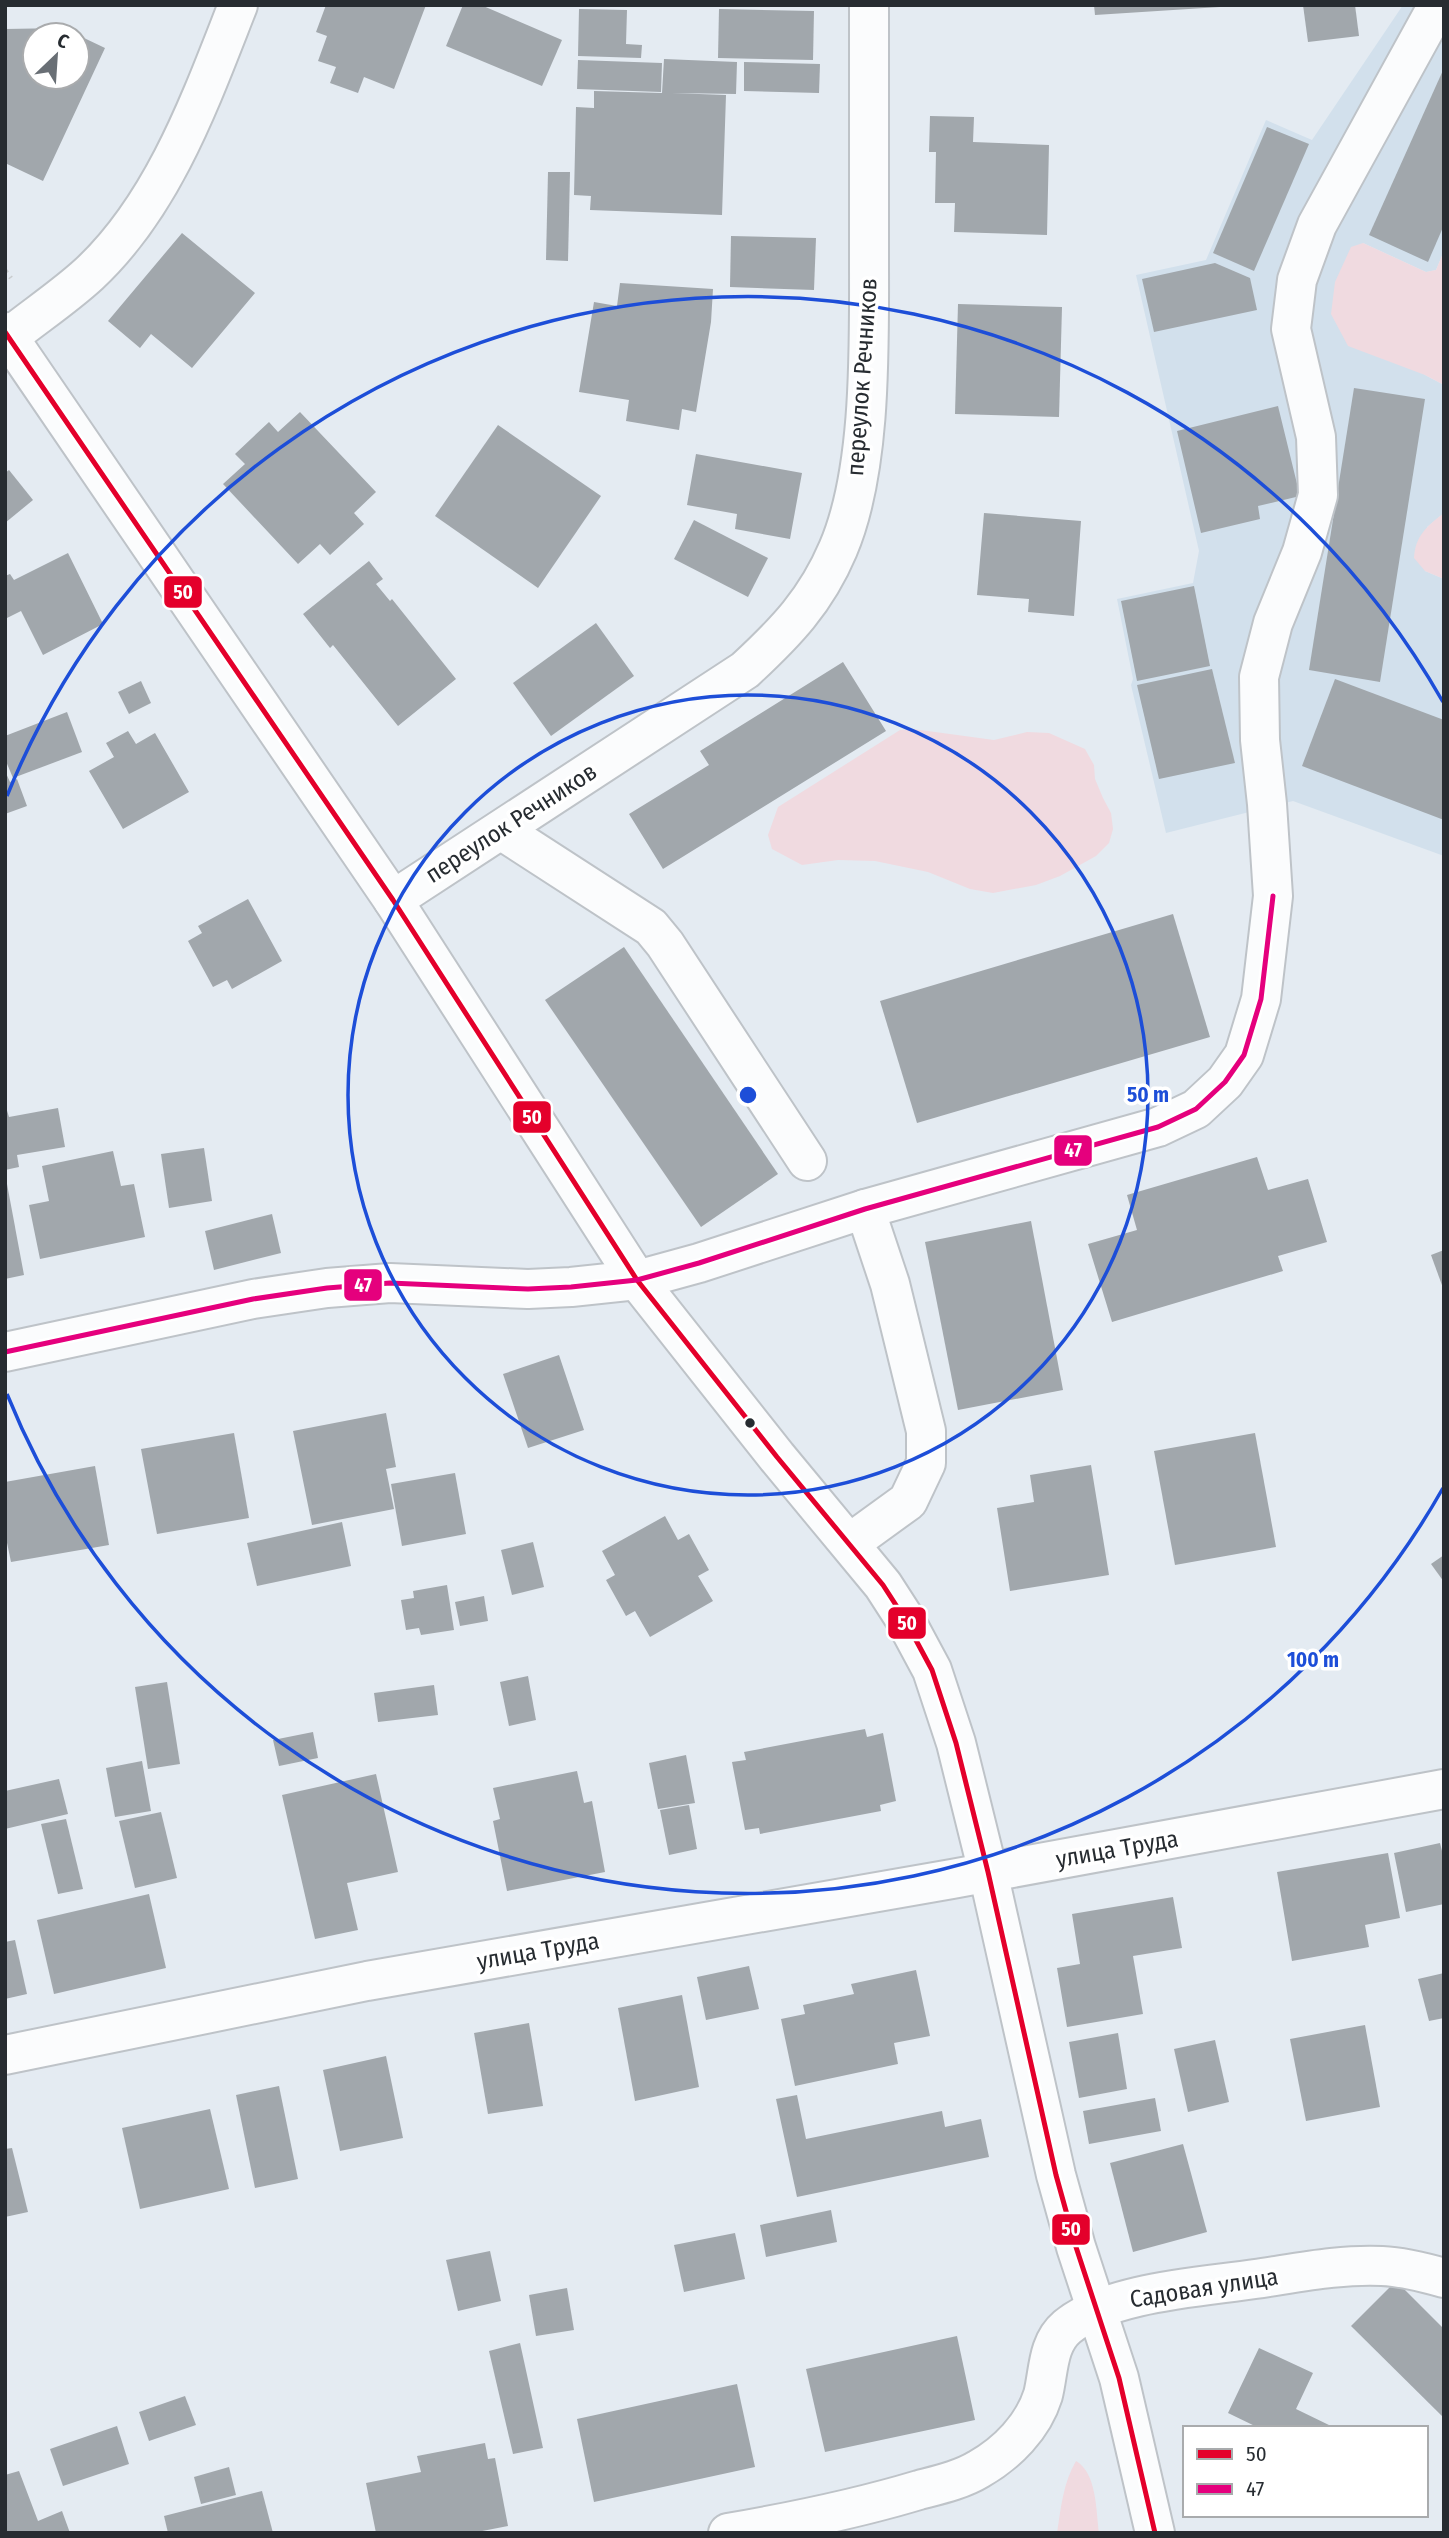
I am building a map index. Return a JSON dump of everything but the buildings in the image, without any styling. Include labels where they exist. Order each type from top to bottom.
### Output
[{"type":"street","points":[[238,5],[189,126],[165,173],[133,223],[89,273],[7,334],[393,900],[637,1280],[777,1457],[883,1585],[932,1670],[956,1743],[988,1872],[1056,2175],[1076,2247],[1119,2378],[1155,2533]]},
{"type":"street","name":"переулок Речников","points":[[393,900],[745,670],[781,636],[813,599],[838,548],[853,502],[861,447],[869,346],[869,5]]},
{"type":"street","points":[[5,1352],[253,1299],[327,1288],[390,1283],[528,1289],[637,1280],[699,1263],[865,1209],[1158,1127],[1196,1109],[1225,1082],[1244,1055],[1261,999],[1273,896],[1260,740],[1259,677],[1273,623],[1302,552],[1318,495],[1316,437],[1291,328],[1297,279],[1317,225],[1438,5]]},
{"type":"street","points":[[501,830],[651,927],[665,944],[807,1161]]},
{"type":"street","points":[[850,1543],[908,1502],[926,1464],[926,1431],[890,1284],[865,1209]]},
{"type":"street","name":"улица Труда","points":[[5,2055],[367,1981],[1444,1789]]},
{"type":"street","name":"Садовая улица","points":[[728,2533],[873,2504],[977,2470],[1011,2446],[1033,2419],[1043,2395],[1054,2345],[1067,2327],[1097,2309],[1174,2291],[1328,2268],[1380,2266],[1419,2270],[1444,2278]]},
{"type":"shaded area","points":[[1403,5],[1444,5],[1444,251],[1436,270],[1426,272],[1363,243],[1425,375],[1444,385],[1444,513],[1427,527],[1425,571],[1444,579],[1444,856],[1293,801],[1166,833],[1131,685],[1133,679],[1117,599],[1193,583],[1199,551],[1136,275],[1206,260],[1266,120],[1312,140]]},
{"type":"shaded area","points":[[1363,243],[1426,272],[1436,270],[1444,251],[1444,385],[1425,375],[1348,346],[1331,314],[1335,282],[1351,247]]},
{"type":"shaded area","points":[[1444,513],[1444,579],[1425,571],[1414,558],[1423,532]]},
{"type":"shaded area","points":[[913,729],[994,740],[1027,732],[1049,733],[1085,749],[1094,765],[1095,779],[1111,813],[1113,829],[1109,843],[1096,856],[1060,876],[1036,885],[993,893],[970,889],[928,872],[875,861],[838,860],[802,865],[772,849],[768,835],[778,807],[900,730]]},
{"type":"shaded area","points":[[1076,2461],[1083,2467],[1092,2483],[1099,2533],[1057,2533],[1065,2487]]},
{"type":"transit line","name":"50","points":[[5,332],[393,900],[637,1280],[777,1457],[883,1585],[932,1670],[956,1743],[988,1872],[1056,2175],[1076,2247],[1119,2378],[1155,2533]]},
{"type":"transit line","name":"47","points":[[5,1352],[253,1299],[327,1288],[390,1283],[528,1289],[637,1280],[699,1263],[865,1209],[1158,1127],[1196,1109],[1225,1082],[1244,1055],[1261,999],[1273,896]]}]
